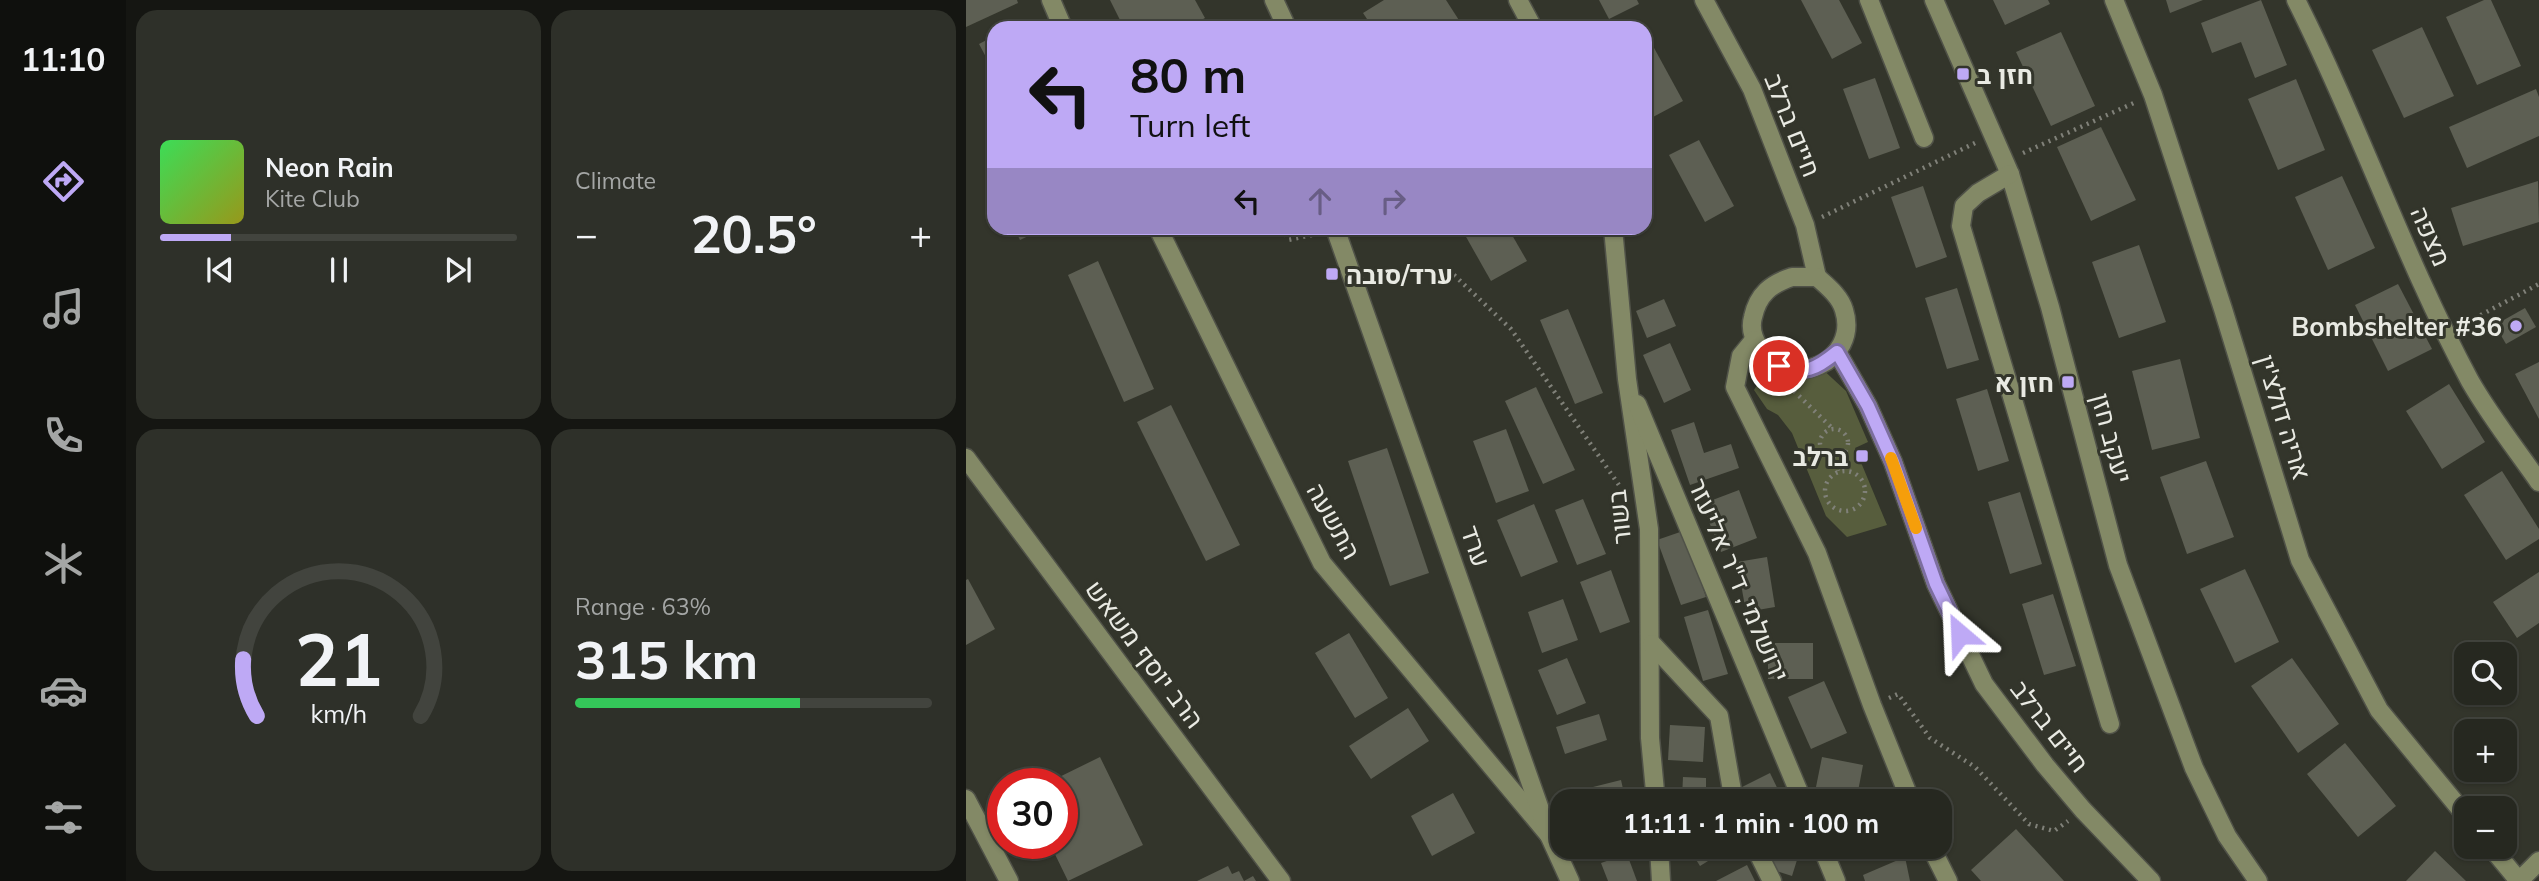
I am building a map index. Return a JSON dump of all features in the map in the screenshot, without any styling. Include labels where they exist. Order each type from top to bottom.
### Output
[{"type":"street","points":[[1051,0],[1060,21]]},
{"type":"street","points":[[1274,0],[1284,21]]},
{"type":"street","points":[[1518,0],[1529,21]]},
{"type":"street","name":"חיים ברלב","points":[[1704,0],[1752,89],[1805,225],[1817,277]]},
{"type":"street","points":[[1869,0],[1924,138]]},
{"type":"street","name":"יעקב חזן","points":[[1934,0],[2007,167],[2050,307],[2118,565],[2194,768],[2227,836],[2258,881]]},
{"type":"street","name":"אריה דולצ'ין","points":[[2114,0],[2153,95],[2223,309],[2300,560],[2379,710],[2454,801]]},
{"type":"street","name":"מצפה","points":[[2296,0],[2322,52],[2445,333],[2472,384],[2539,482]]},
{"type":"street","points":[[2007,167],[1964,206],[1961,226],[2110,724]]},
{"type":"street","name":"התשעה","points":[[1161,235],[1322,563],[1549,835]]},
{"type":"street","name":"ערד","points":[[1337,235],[1549,835],[1570,881]]},
{"type":"street","name":"בשור","points":[[1614,235],[1627,379],[1649,529],[1650,738],[1655,789]]},
{"type":"street","points":[[1792,277],[1817,277],[1836,294],[1844,309],[1844,338],[1837,352],[1819,366],[1803,371],[1779,366],[1765,357],[1754,340],[1751,323],[1755,305],[1764,291],[1776,282],[1792,277]]},
{"type":"street","points":[[1754,340],[1741,356],[1735,387],[1817,553],[1906,789]]},
{"type":"street","name":"חיים ברלב","points":[[1837,352],[1868,406],[1893,462],[1936,584],[1984,684],[2083,810],[2151,881]]},
{"type":"street","name":"ירושלמי, ד\"ר אליעזר","points":[[1627,379],[1798,789]]},
{"type":"street","name":"הרב יוסף משאש","points":[[966,458],[1281,881]]},
{"type":"street","points":[[1651,644],[1719,716],[1732,789]]},
{"type":"street","points":[[966,801],[1009,881]]},
{"type":"street","points":[[1660,859],[1661,881]]},
{"type":"street","points":[[1761,859],[1772,881]]},
{"type":"street","points":[[1827,859],[1836,881]]},
{"type":"street","points":[[1936,859],[1948,881]]},
{"type":"street","points":[[2501,859],[2519,881],[2539,861]]},
{"type":"path","points":[[2007,167],[2153,95]]},
{"type":"path","points":[[1805,225],[1992,135]]},
{"type":"path","points":[[1286,235],[1288,240],[1309,235]]},
{"type":"path","points":[[1454,275],[1511,329],[1626,496]]},
{"type":"path","points":[[2445,333],[2539,284]]},
{"type":"path","points":[[1779,366],[1785,385],[1833,429],[1845,435],[1848,443],[1845,452],[1833,457],[1822,450],[1820,441],[1825,433],[1833,429]]},
{"type":"path","points":[[1833,457],[1838,471]]},
{"type":"path","points":[[1838,471],[1853,472],[1863,481],[1865,494],[1853,509],[1840,510],[1826,497],[1826,484],[1838,471]]},
{"type":"path","points":[[1898,694],[1930,738],[1975,767],[2029,824],[2054,831]]},
{"type":"green space","points":[[1779,366],[1819,366],[1846,391],[1868,442],[1855,448],[1887,525],[1847,537],[1826,516],[1792,433],[1778,415],[1767,409],[1754,390],[1763,375]]},
{"type":"building","points":[[966,0],[1017,0],[1018,3],[966,27]]},
{"type":"building","points":[[1110,0],[1195,0],[1205,18],[1199,21],[1120,21]]},
{"type":"building","points":[[1384,0],[1446,0],[1460,21],[1368,21],[1363,13]]},
{"type":"building","points":[[1599,0],[1637,0],[1639,4],[1609,19]]},
{"type":"building","points":[[1801,0],[1839,0],[1862,43],[1832,59]]},
{"type":"building","points":[[1993,0],[2048,0],[2050,4],[2005,25]]},
{"type":"building","points":[[2166,0],[2203,0],[2170,13]]},
{"type":"building","points":[[2261,0],[2287,65],[2255,78],[2241,42],[2212,53],[2201,23]]},
{"type":"building","points":[[2484,0],[2491,0],[2521,66],[2477,85],[2446,17]]},
{"type":"building","points":[[2422,27],[2454,96],[2404,118],[2372,50]]},
{"type":"building","points":[[2061,32],[2095,106],[2051,126],[2016,52]]},
{"type":"building","points":[[987,40],[987,59],[979,44]]},
{"type":"building","points":[[1652,44],[1683,101],[1653,117],[1652,115]]},
{"type":"building","points":[[1875,78],[1900,148],[1869,159],[1843,89]]},
{"type":"building","points":[[2296,79],[2325,150],[2278,170],[2248,99]]},
{"type":"building","points":[[2536,89],[2539,97],[2539,136],[2467,168],[2449,127]]},
{"type":"building","points":[[2101,127],[2136,200],[2091,221],[2057,147]]},
{"type":"building","points":[[1699,140],[1734,206],[1705,222],[1669,155]]},
{"type":"building","points":[[2342,176],[2375,248],[2328,270],[2295,197]]},
{"type":"building","points":[[2538,181],[2539,222],[2463,246],[2451,208]]},
{"type":"building","points":[[1923,186],[1947,257],[1916,268],[1891,197]]},
{"type":"building","points":[[1018,235],[1030,235],[1020,240]]},
{"type":"building","points":[[1465,235],[1512,235],[1527,261],[1491,281]]},
{"type":"building","points":[[2139,245],[2166,322],[2119,338],[2092,262]]},
{"type":"building","points":[[1098,261],[1154,389],[1124,402],[1068,275]]},
{"type":"building","points":[[2398,284],[2432,349],[2388,371],[2355,305]]},
{"type":"building","points":[[1957,288],[1979,360],[1947,369],[1925,298]]},
{"type":"building","points":[[1664,299],[1676,326],[1647,338],[1636,311]]},
{"type":"building","name":"Bombshelter #36","points":[[2525,308],[2536,327],[2506,344],[2495,325]]},
{"type":"building","points":[[1568,309],[1603,393],[1575,404],[1540,320]]},
{"type":"building","points":[[1670,343],[1691,390],[1664,403],[1643,355]]},
{"type":"building","points":[[2180,359],[2200,438],[2152,450],[2132,371]]},
{"type":"building","points":[[2539,362],[2539,419],[2515,374]]},
{"type":"building","points":[[2449,384],[2485,442],[2442,469],[2406,411]]},
{"type":"building","points":[[1536,387],[1575,470],[1543,484],[1505,401]]},
{"type":"building","points":[[1987,389],[2009,461],[1978,471],[1956,399]]},
{"type":"building","points":[[1171,405],[1240,545],[1206,561],[1137,422]]},
{"type":"building","points":[[1694,422],[1704,453],[1731,444],[1739,468],[1690,485],[1671,430]]},
{"type":"building","points":[[1506,429],[1529,491],[1496,503],[1473,441]]},
{"type":"building","points":[[1387,448],[1429,573],[1390,586],[1348,461]]},
{"type":"building","points":[[2206,461],[2234,537],[2187,554],[2160,477]]},
{"type":"building","points":[[2502,471],[2539,529],[2539,539],[2506,560],[2464,495]]},
{"type":"building","points":[[1739,490],[1757,538],[1721,552],[1702,504]]},
{"type":"building","points":[[2020,492],[2042,564],[2010,574],[1988,502]]},
{"type":"building","points":[[1583,499],[1606,554],[1577,565],[1555,510]]},
{"type":"building","points":[[1534,504],[1558,562],[1521,577],[1497,520]]},
{"type":"building","points":[[1683,531],[1706,597],[1681,605],[1657,540]]},
{"type":"building","points":[[1767,557],[1775,607],[1746,612],[1737,562]]},
{"type":"building","points":[[2245,569],[2279,642],[2235,663],[2200,589]]},
{"type":"building","points":[[1611,570],[1630,622],[1600,633],[1580,582]]},
{"type":"building","points":[[2539,572],[2539,623],[2517,638],[2493,602]]},
{"type":"building","points":[[968,579],[995,629],[966,645],[966,580]]},
{"type":"building","points":[[2053,594],[2076,666],[2044,675],[2022,604]]},
{"type":"building","points":[[1563,599],[1578,640],[1542,653],[1528,612]]},
{"type":"building","points":[[1708,610],[1728,674],[1703,681],[1684,617]]},
{"type":"building","points":[[1349,633],[1388,698],[1355,718],[1315,653]]},
{"type":"building","points":[[1768,643],[1813,643],[1813,679],[1768,679]]},
{"type":"building","points":[[1567,658],[1586,703],[1557,715],[1538,670]]},
{"type":"building","points":[[2292,658],[2339,724],[2298,753],[2251,686]]},
{"type":"building","points":[[1824,681],[1847,733],[1811,749],[1788,697]]},
{"type":"building","points":[[1408,708],[1429,741],[1371,779],[1349,746]]},
{"type":"building","points":[[1599,714],[1607,740],[1565,754],[1556,727]]},
{"type":"building","points":[[1670,725],[1705,727],[1703,762],[1668,760]]},
{"type":"building","points":[[2345,743],[2396,806],[2358,837],[2307,774]]},
{"type":"building","points":[[1100,757],[1143,845],[1068,881],[1057,859],[1078,859],[1078,768]]},
{"type":"building","points":[[1822,757],[1863,765],[1858,789],[1816,789]]},
{"type":"building","points":[[1770,773],[1778,789],[1740,789]]},
{"type":"building","points":[[1683,777],[1706,778],[1706,789],[1682,789]]},
{"type":"building","points":[[1621,780],[1623,789],[1585,789]]},
{"type":"building","points":[[1453,793],[1475,833],[1432,856],[1411,816]]},
{"type":"building","points":[[2016,829],[2064,881],[1981,881],[1971,870]]},
{"type":"building","points":[[2435,851],[2466,881],[2406,881]]},
{"type":"building","points":[[1613,859],[1629,859],[1637,881],[1608,881],[1601,863]]},
{"type":"building","points":[[1696,859],[1711,859],[1700,866]]},
{"type":"building","points":[[1773,859],[1797,859],[1792,876],[1770,869]]},
{"type":"building","points":[[1905,859],[1910,881],[1865,881],[1863,875]]},
{"type":"building","points":[[1747,865],[1755,881],[1716,881]]},
{"type":"building","points":[[1228,866],[1232,874],[1239,871],[1244,881],[1197,881]]},
{"type":"slow traffic","points":[[1891,458],[1916,528]]},
{"type":"place","name":"חזן ב","points":[[1963,74]]},
{"type":"place","name":"ערד/סובה","points":[[1332,274]]},
{"type":"place","name":"Bombshelter #36","points":[[2516,326]]},
{"type":"place","name":"חזן א","points":[[2068,382]]},
{"type":"place","name":"ברלב","points":[[1862,456]]},
{"type":"route","points":[[1779,366],[1803,371],[1819,366],[1837,352],[1868,406],[1893,462],[1936,584],[1960,634]]}]
